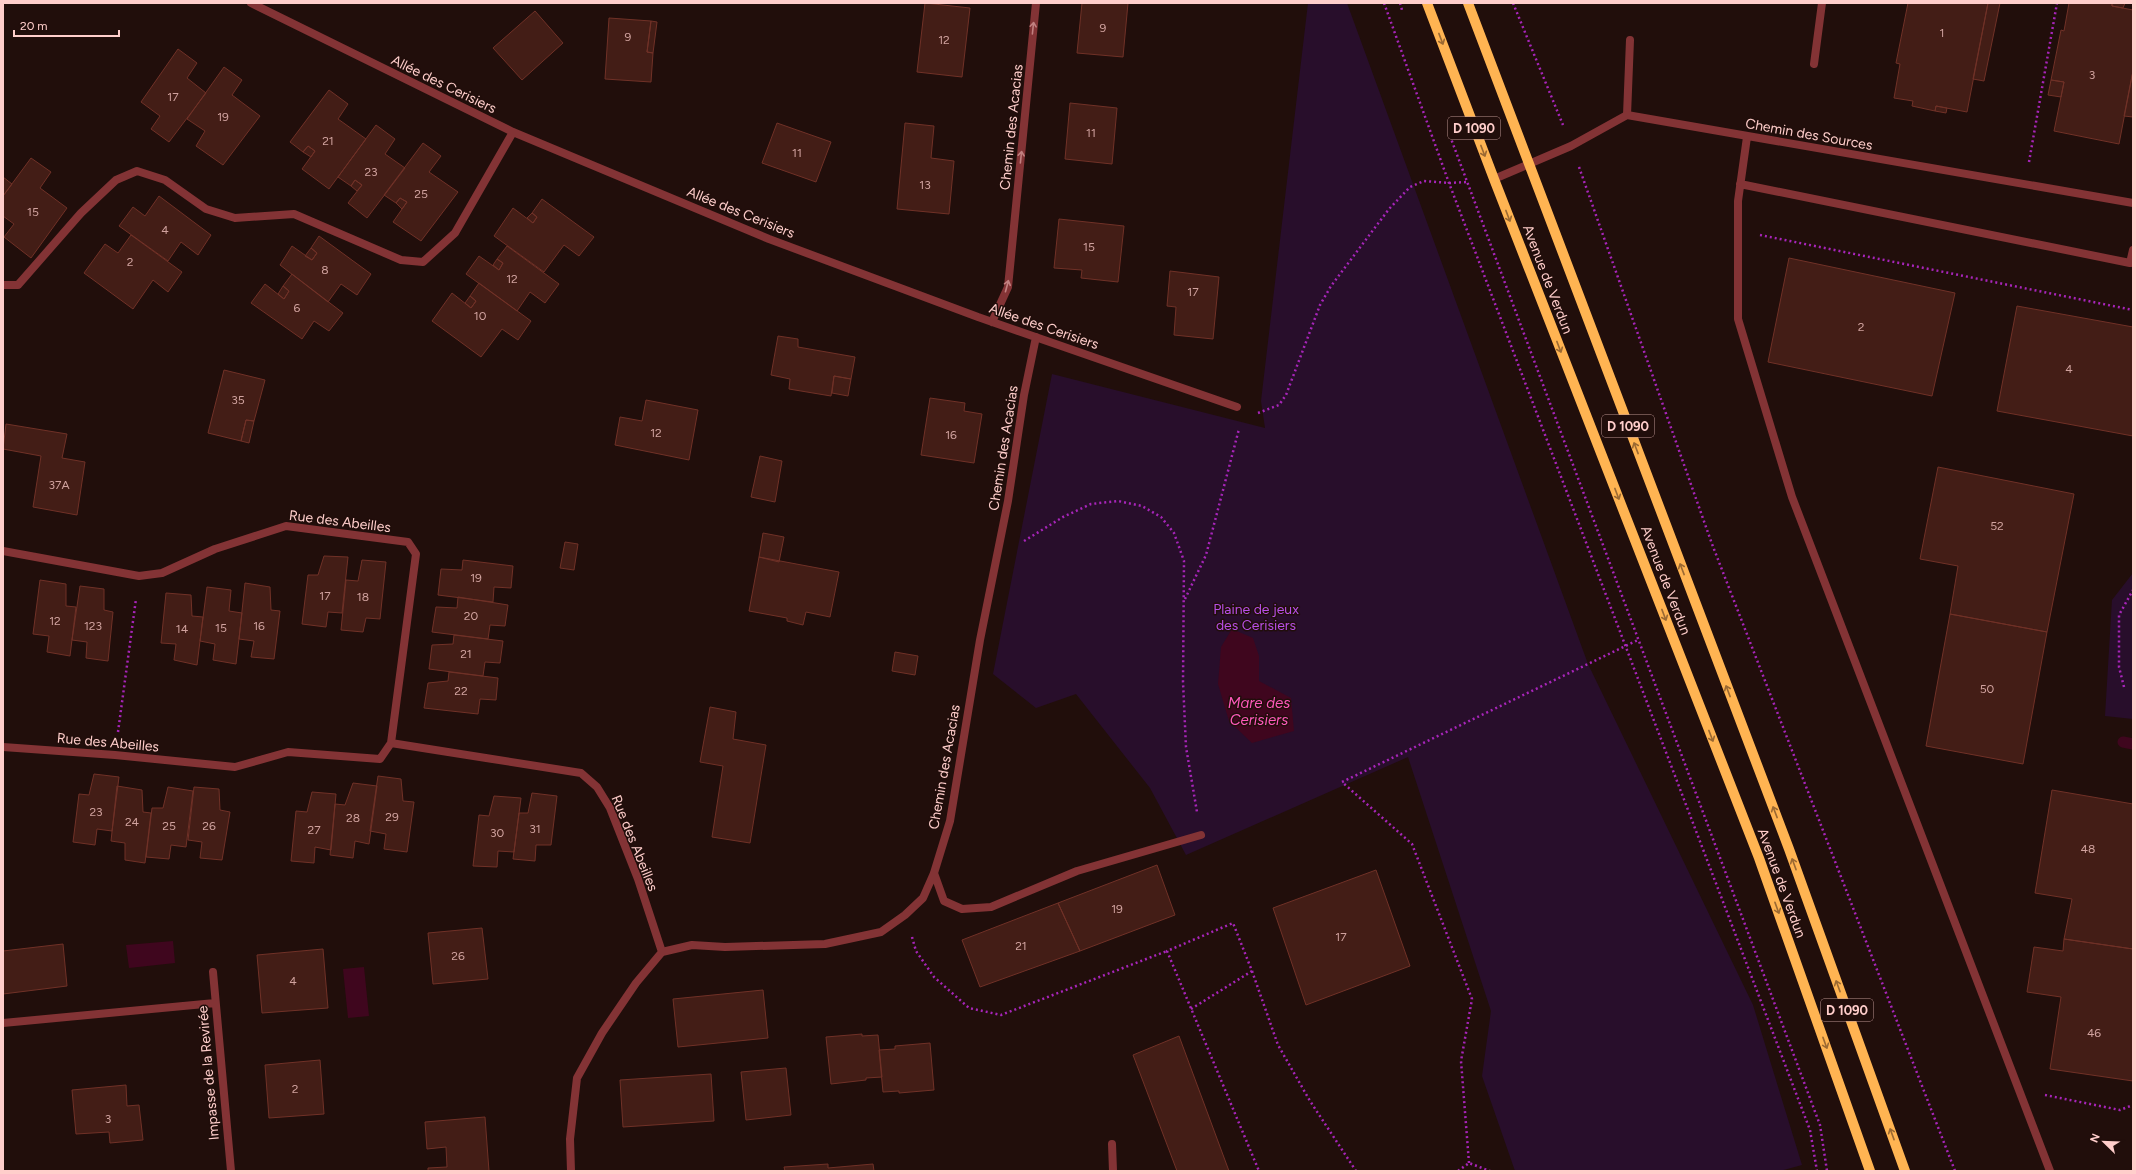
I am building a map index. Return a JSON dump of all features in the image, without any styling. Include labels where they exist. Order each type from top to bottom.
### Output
[{"type":"main road","name":"Avenue de Verdun","points":[[1427,3],[1494,179],[1759,858],[1870,1171]]},
{"type":"main road","name":"Avenue de Verdun","points":[[1468,3],[1528,165],[1789,849],[1905,1171]]},
{"type":"street","name":"Allée des Cerisiers","points":[[251,3],[513,132],[770,239],[992,322],[1237,407]]},
{"type":"street","name":"Chemin des Acacias","points":[[992,322],[1008,287],[1036,3]]},
{"type":"street","points":[[1814,64],[1822,3]]},
{"type":"street","points":[[1494,179],[1571,146],[1628,115],[1630,40]]},
{"type":"street","name":"Chemin des Sources","points":[[1628,115],[1747,137],[2133,203]]},
{"type":"street","points":[[3,285],[18,285],[81,213],[116,180],[137,171],[165,180],[206,209],[235,218],[294,214],[401,260],[423,262],[455,233],[513,132]]},
{"type":"street","points":[[1747,137],[1738,201],[1738,319],[1792,497],[2050,1171]]},
{"type":"street","points":[[1740,184],[2130,264],[2133,250]]},
{"type":"street","name":"Chemin des Acacias","points":[[662,952],[692,945],[724,947],[825,944],[881,932],[905,915],[923,898],[934,873],[950,820],[978,647],[1008,501],[1024,395],[1036,337]]},
{"type":"street","name":"Rue des Abeilles","points":[[3,551],[139,576],[162,573],[216,549],[286,526],[408,542],[416,554],[391,743],[380,759],[288,752],[235,767],[115,755],[3,747]]},
{"type":"street","name":"Rue des Abeilles","points":[[391,743],[581,773],[597,788],[610,808],[638,879],[662,952]]},
{"type":"street","points":[[934,873],[944,901],[962,909],[991,906],[1077,872],[1200,835]]},
{"type":"street","points":[[571,1171],[570,1139],[577,1078],[602,1033],[636,983],[662,952]]},
{"type":"street","name":"Impasse de la Revirée","points":[[213,972],[230,1171]]},
{"type":"street","points":[[3,1023],[215,1003]]},
{"type":"street","points":[[1112,1144],[1113,1171]]},
{"type":"path","points":[[1384,3],[1449,183],[1810,1130],[1817,1171]]},
{"type":"path","points":[[1400,3],[1405,17]]},
{"type":"path","points":[[1513,3],[1571,146],[1712,544],[1955,1171]]},
{"type":"path","points":[[2025,184],[2057,3]]},
{"type":"path","points":[[1448,130],[1820,1125],[1827,1171]]},
{"type":"path","points":[[1254,415],[1279,405],[1286,395],[1324,298],[1331,286],[1389,209],[1410,187],[1424,181],[1449,183],[1467,182]]},
{"type":"path","points":[[1738,231],[2133,310]]},
{"type":"path","points":[[1237,407],[1259,413]]},
{"type":"path","points":[[1185,599],[1206,555],[1240,425]]},
{"type":"path","points":[[996,558],[1063,517],[1091,504],[1118,501],[1142,506],[1161,517],[1174,533],[1184,561],[1185,599],[1183,682],[1186,747],[1200,835]]},
{"type":"path","points":[[115,755],[139,576]]},
{"type":"path","points":[[2124,687],[2119,667],[2119,615],[2133,590]]},
{"type":"path","points":[[1469,1163],[1461,1061],[1472,999],[1412,844],[1342,782],[1627,647],[1638,640]]},
{"type":"path","points":[[905,915],[916,951],[934,977],[969,1008],[1001,1015],[1167,951],[1233,923],[1252,971],[1278,1045],[1310,1101],[1356,1171]]},
{"type":"path","points":[[1167,951],[1258,1171]]},
{"type":"path","points":[[1191,1008],[1252,971]]},
{"type":"path","points":[[2019,1090],[2120,1110],[2133,1105]]},
{"type":"path","points":[[1458,1171],[1469,1163]]},
{"type":"path","points":[[1469,1163],[1490,1171]]},
{"type":"green space","name":"Plaine de jeux des Cerisiers","points":[[1308,3],[1347,3],[1588,664],[1753,1005],[1802,1165],[1780,1171],[1515,1171],[1482,1076],[1491,1011],[1408,757],[1186,855],[1150,788],[1076,694],[1036,708],[993,674],[1052,374],[1265,428],[1261,401]]},
{"type":"green space","points":[[2133,573],[2133,719],[2105,716],[2112,600]]},
{"type":"water","name":"Mare des Cerisiers","points":[[1232,629],[1253,638],[1259,656],[1259,681],[1291,698],[1294,731],[1252,743],[1229,721],[1218,684],[1221,647]]},
{"type":"water","points":[[173,941],[175,963],[129,968],[126,945]]},
{"type":"water","points":[[364,967],[369,1016],[348,1018],[343,969]]},
{"type":"building","points":[[925,3],[970,8],[962,77],[917,72]]},
{"type":"building","points":[[1082,3],[1128,3],[1123,57],[1077,53]]},
{"type":"building","points":[[1908,3],[1988,3],[1967,112],[1936,106],[1935,111],[1912,106],[1913,101],[1894,98],[1900,64],[1896,63]]},
{"type":"building","points":[[1988,3],[2000,3],[1984,81],[1973,79]]},
{"type":"building","points":[[2069,3],[2112,3],[2112,6],[2133,10],[2133,71],[2119,144],[2054,131],[2064,82],[2051,80],[2061,30],[2064,31]]},
{"type":"building","points":[[2112,3],[2125,3],[2123,8],[2112,6]]},
{"type":"building","points":[[535,11],[563,43],[522,80],[493,48]]},
{"type":"building","points":[[609,18],[651,21],[647,52],[653,53],[651,82],[605,79]]},
{"type":"building","points":[[651,21],[657,22],[653,53],[647,52]]},
{"type":"building","points":[[178,49],[197,63],[187,78],[206,93],[169,142],[151,129],[160,116],[141,102]]},
{"type":"building","points":[[224,67],[242,80],[232,95],[260,116],[223,165],[196,146],[205,131],[187,119]]},
{"type":"building","points":[[2133,71],[2133,117],[2124,116]]},
{"type":"building","points":[[2051,80],[2064,82],[2061,97],[2048,95]]},
{"type":"building","points":[[329,90],[348,104],[338,119],[366,139],[329,189],[302,169],[315,151],[308,146],[303,152],[290,142]]},
{"type":"building","points":[[1070,103],[1117,108],[1112,164],[1065,159]]},
{"type":"building","points":[[1936,106],[1947,108],[1946,113],[1935,111]]},
{"type":"building","points":[[777,123],[831,142],[816,182],[762,163]]},
{"type":"building","points":[[905,123],[934,126],[931,158],[954,161],[949,214],[897,209]]},
{"type":"building","points":[[376,125],[395,139],[385,154],[405,168],[367,218],[348,203],[362,185],[355,180],[351,186],[338,177]]},
{"type":"building","points":[[423,143],[441,156],[429,172],[458,192],[421,241],[393,222],[407,202],[400,198],[396,203],[384,195]]},
{"type":"building","points":[[308,146],[315,151],[311,157],[303,152]]},
{"type":"building","points":[[31,158],[51,172],[40,188],[67,208],[31,258],[4,237],[14,224],[3,216],[3,196]]},
{"type":"building","points":[[3,177],[12,184],[3,196]]},
{"type":"building","points":[[355,180],[362,185],[357,191],[351,186]]},
{"type":"building","points":[[159,196],[211,235],[198,255],[181,242],[168,261],[119,226],[133,207],[145,216]]},
{"type":"building","points":[[400,198],[407,202],[402,209],[396,203]]},
{"type":"building","points":[[542,199],[594,237],[579,256],[564,245],[544,272],[494,236],[513,208],[533,223],[537,217],[532,213]]},
{"type":"building","points":[[532,213],[537,217],[533,223],[527,218]]},
{"type":"building","points":[[1059,219],[1124,226],[1118,282],[1081,278],[1082,270],[1054,268]]},
{"type":"building","points":[[131,235],[182,272],[168,292],[153,280],[133,309],[84,273],[105,244],[118,253]]},
{"type":"building","points":[[319,236],[371,274],[357,295],[341,284],[328,302],[280,265],[292,246],[312,260],[317,253],[311,248]]},
{"type":"building","points":[[507,246],[559,284],[545,303],[530,292],[517,311],[466,274],[479,256],[499,270],[503,263],[497,259]]},
{"type":"building","points":[[311,248],[317,253],[312,260],[305,256]]},
{"type":"building","points":[[1789,258],[1955,293],[1932,396],[1768,362]]},
{"type":"building","points":[[497,259],[503,263],[499,270],[493,265]]},
{"type":"building","points":[[1170,271],[1219,277],[1213,339],[1174,335],[1176,307],[1167,306]]},
{"type":"building","points":[[292,274],[343,313],[329,331],[314,321],[302,339],[251,303],[265,284],[284,299],[289,291],[283,286]]},
{"type":"building","points":[[479,283],[531,321],[518,340],[502,329],[481,357],[432,321],[452,293],[471,308],[476,301],[470,296]]},
{"type":"building","points":[[283,286],[289,291],[284,299],[278,294]]},
{"type":"building","points":[[470,296],[476,301],[471,308],[465,303]]},
{"type":"building","points":[[2017,306],[2133,327],[2133,436],[1997,411]]},
{"type":"building","points":[[778,336],[798,339],[798,347],[855,357],[851,379],[834,376],[831,396],[789,389],[790,379],[771,375]]},
{"type":"building","points":[[224,370],[265,380],[254,421],[246,420],[241,441],[208,433]]},
{"type":"building","points":[[834,376],[851,379],[848,396],[832,393]]},
{"type":"building","points":[[930,398],[965,403],[964,411],[982,414],[974,463],[921,455]]},
{"type":"building","points":[[646,400],[698,410],[689,460],[615,445],[620,417],[642,421]]},
{"type":"building","points":[[246,420],[254,421],[249,443],[241,441]]},
{"type":"building","points":[[6,424],[67,434],[62,458],[85,462],[77,515],[33,507],[41,456],[3,449]]},
{"type":"building","points":[[760,456],[782,461],[775,502],[751,497]]},
{"type":"building","points":[[1938,467],[2074,494],[2047,632],[1950,614],[1958,566],[1920,559]]},
{"type":"building","points":[[763,533],[784,537],[779,562],[759,557]]},
{"type":"building","points":[[565,542],[578,544],[574,570],[560,568]]},
{"type":"building","points":[[324,556],[348,557],[342,613],[328,612],[326,627],[302,624],[308,575],[318,575]]},
{"type":"building","points":[[759,557],[839,572],[830,617],[806,612],[803,625],[787,621],[787,618],[749,611]]},
{"type":"building","points":[[362,560],[386,562],[380,619],[366,618],[363,632],[341,630],[346,580],[358,581]]},
{"type":"building","points":[[463,560],[513,566],[511,588],[494,587],[493,602],[438,595],[441,569],[462,570]]},
{"type":"building","points":[[40,580],[66,584],[66,606],[76,607],[70,656],[47,652],[49,636],[33,634]]},
{"type":"building","points":[[245,583],[270,587],[271,610],[280,611],[274,659],[251,657],[254,641],[239,639]]},
{"type":"building","points":[[80,586],[104,589],[104,610],[113,612],[108,661],[86,658],[87,642],[72,640]]},
{"type":"building","points":[[207,587],[231,590],[229,611],[242,613],[236,664],[213,660],[215,644],[200,641]]},
{"type":"building","points":[[166,593],[191,595],[192,616],[203,617],[197,665],[174,660],[176,644],[161,643]]},
{"type":"building","points":[[458,597],[508,605],[505,626],[490,625],[488,639],[432,632],[436,607],[457,608]]},
{"type":"building","points":[[1950,614],[2047,632],[2023,764],[1926,746]]},
{"type":"building","points":[[454,635],[503,641],[500,663],[485,662],[483,676],[429,669],[432,645],[453,644]]},
{"type":"building","points":[[895,652],[918,656],[915,675],[892,671]]},
{"type":"building","points":[[449,672],[498,678],[496,700],[480,699],[478,714],[424,708],[428,683],[448,681]]},
{"type":"building","points":[[710,707],[736,712],[733,739],[766,745],[750,843],[712,837],[723,766],[700,762]]},
{"type":"building","points":[[94,774],[119,777],[112,831],[97,829],[95,845],[73,842],[79,794],[89,795]]},
{"type":"building","points":[[378,776],[401,779],[403,801],[414,802],[407,852],[384,849],[386,834],[370,831]]},
{"type":"building","points":[[353,783],[377,786],[369,844],[355,841],[353,858],[330,855],[335,804],[345,805]]},
{"type":"building","points":[[117,786],[142,790],[143,812],[151,813],[145,863],[125,860],[125,843],[111,841]]},
{"type":"building","points":[[168,787],[193,791],[186,847],[171,845],[169,859],[146,857],[152,808],[163,808]]},
{"type":"building","points":[[194,787],[219,789],[220,810],[230,812],[222,860],[200,858],[202,842],[188,840]]},
{"type":"building","points":[[2052,790],[2133,804],[2133,949],[2064,939],[2072,899],[2035,893]]},
{"type":"building","points":[[312,792],[336,794],[331,850],[315,847],[314,863],[291,861],[296,811],[307,812]]},
{"type":"building","points":[[532,793],[557,796],[551,845],[536,845],[535,861],[513,859],[519,813],[528,813]]},
{"type":"building","points":[[494,796],[521,798],[514,852],[498,851],[497,867],[473,866],[479,815],[489,816]]},
{"type":"building","points":[[1157,865],[1175,915],[1080,951],[1058,903]]},
{"type":"building","points":[[1376,870],[1410,966],[1306,1005],[1273,908]]},
{"type":"building","points":[[1058,903],[1080,951],[980,987],[962,940]]},
{"type":"building","points":[[482,928],[488,979],[433,984],[428,933]]},
{"type":"building","points":[[2064,939],[2133,949],[2133,1081],[2050,1069],[2061,997],[2027,992],[2034,947],[2063,951]]},
{"type":"building","points":[[63,944],[67,986],[3,994],[3,951]]},
{"type":"building","points":[[323,949],[328,1008],[262,1013],[257,955]]},
{"type":"building","points":[[763,990],[768,1038],[678,1047],[673,999]]},
{"type":"building","points":[[862,1034],[862,1036],[878,1035],[882,1077],[831,1084],[826,1037]]},
{"type":"building","points":[[1179,1036],[1229,1171],[1177,1171],[1133,1055]]},
{"type":"building","points":[[930,1043],[934,1090],[899,1093],[899,1091],[883,1092],[879,1050],[895,1049],[895,1046]]},
{"type":"building","points":[[320,1060],[324,1114],[269,1118],[265,1065]]},
{"type":"building","points":[[786,1068],[791,1115],[746,1120],[741,1072]]},
{"type":"building","points":[[711,1074],[714,1121],[623,1127],[620,1080]]},
{"type":"building","points":[[126,1085],[127,1106],[139,1105],[143,1140],[110,1143],[109,1132],[76,1134],[72,1090]]},
{"type":"building","points":[[485,1117],[489,1171],[428,1171],[428,1168],[447,1167],[446,1147],[427,1149],[425,1122]]},
{"type":"building","points":[[828,1164],[828,1168],[873,1164],[874,1171],[785,1171],[784,1167]]},
{"type":"waterway","points":[[2123,742],[2133,744]]}]
